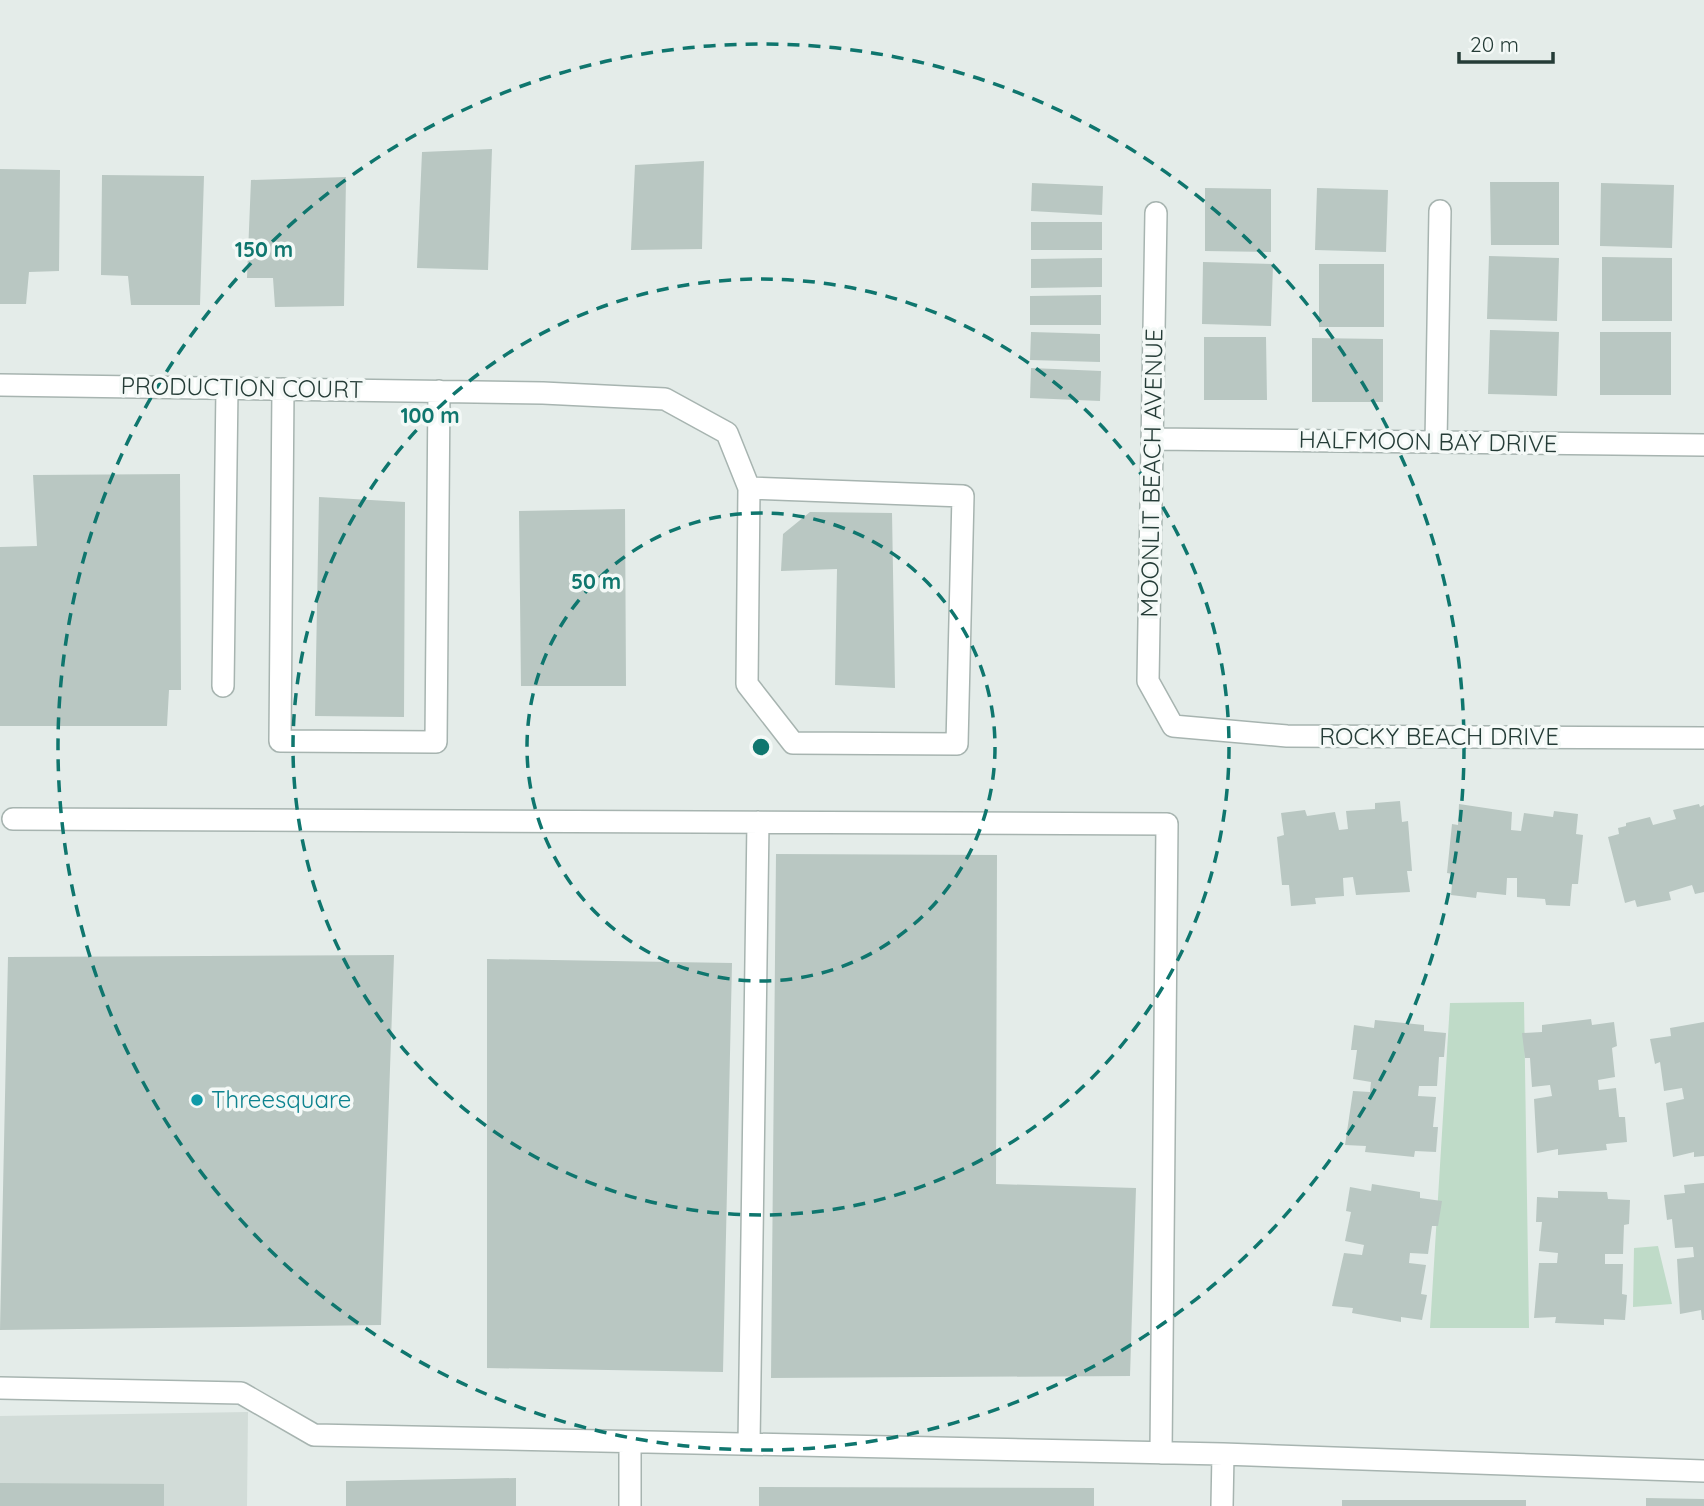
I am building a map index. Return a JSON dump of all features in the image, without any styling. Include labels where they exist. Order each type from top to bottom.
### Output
[{"type":"street","points":[[1436,442],[1440,211]]},
{"type":"street","name":"MOONLIT BEACH AVENUE","points":[[1156,214],[1148,681],[1174,726]]},
{"type":"street","name":"PRODUCTION COURT","points":[[0,385],[439,391],[665,399],[727,433],[749,488]]},
{"type":"street","points":[[223,686],[227,388]]},
{"type":"street","points":[[283,389],[280,741],[436,743],[439,391]]},
{"type":"street","name":"HALFMOON BAY DRIVE","points":[[1153,439],[1704,445]]},
{"type":"street","points":[[749,488],[963,496],[957,744],[793,743],[747,684],[749,488]]},
{"type":"street","name":"ROCKY BEACH DRIVE","points":[[1174,726],[1287,736],[1704,738]]},
{"type":"street","points":[[13,819],[1167,824],[1161,1453]]},
{"type":"street","points":[[749,1444],[758,822]]},
{"type":"street","points":[[0,1388],[241,1393],[314,1435],[1223,1454],[1704,1471]]},
{"type":"street","points":[[630,1442],[630,1506]]},
{"type":"street","points":[[1222,1506],[1223,1454]]},
{"type":"shaded area","points":[[248,1412],[247,1506],[0,1506],[0,1416]]},
{"type":"green space","points":[[1524,1002],[1529,1328],[1430,1328],[1450,1003]]},
{"type":"green space","points":[[1658,1246],[1672,1304],[1633,1307],[1634,1248]]},
{"type":"building","points":[[492,149],[488,270],[417,268],[422,152]]},
{"type":"building","points":[[704,161],[702,249],[631,250],[635,165]]},
{"type":"building","points":[[0,169],[60,170],[59,271],[29,272],[26,304],[0,304]]},
{"type":"building","points":[[102,175],[204,176],[200,305],[131,305],[128,276],[101,275]]},
{"type":"building","points":[[346,177],[344,306],[275,307],[273,278],[247,278],[251,180]]},
{"type":"building","points":[[1490,182],[1559,182],[1559,245],[1491,245]]},
{"type":"building","points":[[1032,183],[1103,186],[1102,215],[1031,211]]},
{"type":"building","points":[[1601,183],[1674,185],[1672,248],[1600,246]]},
{"type":"building","points":[[1205,188],[1271,189],[1271,252],[1205,251]]},
{"type":"building","points":[[1317,188],[1388,190],[1386,252],[1315,250]]},
{"type":"building","points":[[1031,222],[1102,222],[1102,250],[1031,250]]},
{"type":"building","points":[[1489,256],[1559,258],[1557,321],[1487,319]]},
{"type":"building","points":[[1602,257],[1672,258],[1672,321],[1602,321]]},
{"type":"building","points":[[1102,258],[1102,287],[1031,288],[1031,259]]},
{"type":"building","points":[[1203,262],[1273,264],[1271,326],[1202,324]]},
{"type":"building","points":[[1319,264],[1384,264],[1384,327],[1319,327]]},
{"type":"building","points":[[1101,295],[1101,325],[1030,325],[1030,296]]},
{"type":"building","points":[[1490,330],[1559,332],[1557,396],[1488,394]]},
{"type":"building","points":[[1031,332],[1100,334],[1100,362],[1030,360]]},
{"type":"building","points":[[1600,332],[1671,332],[1671,395],[1600,395]]},
{"type":"building","points":[[1204,337],[1266,337],[1267,400],[1204,400]]},
{"type":"building","points":[[1312,338],[1383,339],[1383,402],[1312,402]]},
{"type":"building","points":[[1031,368],[1101,371],[1100,401],[1030,398]]},
{"type":"building","points":[[180,474],[181,690],[169,690],[167,726],[0,726],[0,547],[37,546],[33,475]]},
{"type":"building","points":[[319,497],[405,502],[404,717],[315,716]]},
{"type":"building","points":[[625,509],[626,686],[521,686],[519,511]]},
{"type":"building","points":[[810,512],[892,513],[895,688],[835,685],[837,569],[781,571],[783,534]]},
{"type":"building","points":[[1400,801],[1402,822],[1408,821],[1412,871],[1407,871],[1410,892],[1356,895],[1353,877],[1343,878],[1344,896],[1315,898],[1316,904],[1291,906],[1289,885],[1282,885],[1277,837],[1284,835],[1281,813],[1305,810],[1307,816],[1335,812],[1339,830],[1348,829],[1346,811],[1375,809],[1375,803]]},
{"type":"building","points":[[1459,804],[1512,812],[1511,830],[1521,831],[1524,813],[1553,817],[1554,811],[1578,814],[1576,834],[1583,835],[1578,884],[1572,884],[1570,906],[1546,905],[1545,899],[1517,897],[1517,878],[1507,878],[1506,895],[1477,892],[1476,898],[1451,895],[1453,874],[1447,873],[1452,824],[1458,825]]},
{"type":"building","points":[[1699,804],[1700,807],[1704,805],[1704,892],[1695,894],[1692,885],[1669,892],[1671,900],[1637,907],[1635,900],[1625,903],[1608,837],[1619,834],[1618,828],[1626,826],[1626,823],[1650,817],[1653,825],[1676,819],[1673,810]]},
{"type":"building","points":[[776,854],[997,855],[996,1184],[1136,1188],[1130,1376],[771,1378]]},
{"type":"building","name":"Threesquare","points":[[394,955],[381,1325],[0,1330],[8,957]]},
{"type":"building","points":[[487,959],[732,963],[723,1372],[487,1368]]},
{"type":"building","points":[[1591,1019],[1592,1025],[1614,1022],[1617,1046],[1612,1048],[1615,1077],[1598,1080],[1599,1090],[1616,1088],[1619,1117],[1625,1117],[1627,1142],[1606,1144],[1607,1150],[1558,1155],[1558,1149],[1537,1153],[1534,1099],[1552,1096],[1550,1085],[1532,1087],[1530,1058],[1525,1058],[1522,1033],[1542,1032],[1542,1025]]},
{"type":"building","points":[[1375,1020],[1424,1025],[1424,1031],[1446,1033],[1444,1057],[1439,1057],[1437,1086],[1419,1086],[1418,1096],[1436,1097],[1433,1127],[1438,1127],[1436,1152],[1415,1151],[1414,1157],[1365,1152],[1366,1146],[1345,1145],[1353,1091],[1370,1092],[1371,1082],[1353,1079],[1357,1050],[1351,1050],[1354,1025],[1374,1028]]},
{"type":"building","points":[[1704,1022],[1704,1156],[1694,1157],[1694,1152],[1673,1157],[1666,1103],[1684,1099],[1682,1088],[1664,1091],[1660,1062],[1655,1064],[1650,1039],[1671,1036],[1670,1028]]},
{"type":"building","points":[[1704,1183],[1702,1320],[1701,1310],[1680,1314],[1677,1259],[1694,1257],[1693,1247],[1675,1248],[1672,1219],[1667,1220],[1664,1195],[1685,1193],[1684,1185]]},
{"type":"building","points":[[1372,1184],[1420,1192],[1420,1198],[1442,1201],[1438,1226],[1432,1226],[1428,1254],[1410,1253],[1409,1263],[1426,1265],[1421,1294],[1427,1295],[1422,1320],[1401,1317],[1401,1322],[1352,1313],[1353,1308],[1332,1306],[1344,1253],[1362,1255],[1364,1245],[1345,1241],[1351,1212],[1346,1211],[1350,1187],[1371,1191]]},
{"type":"building","points":[[1558,1191],[1607,1192],[1608,1199],[1630,1200],[1629,1224],[1624,1225],[1623,1254],[1605,1254],[1605,1264],[1623,1264],[1622,1294],[1627,1295],[1625,1320],[1604,1319],[1604,1325],[1555,1323],[1556,1317],[1534,1318],[1539,1263],[1557,1263],[1558,1253],[1539,1251],[1542,1222],[1536,1222],[1537,1197],[1558,1198]]},
{"type":"building","points":[[516,1478],[516,1506],[346,1506],[346,1481]]},
{"type":"building","points":[[0,1483],[164,1484],[164,1506],[0,1506]]},
{"type":"building","points":[[759,1487],[1094,1488],[1094,1506],[759,1506]]},
{"type":"building","points":[[1646,1498],[1704,1499],[1704,1506],[1646,1506]]},
{"type":"building","points":[[1342,1500],[1526,1500],[1526,1506],[1342,1506]]},
{"type":"place","name":"Threesquare","points":[[197,1100]]}]
